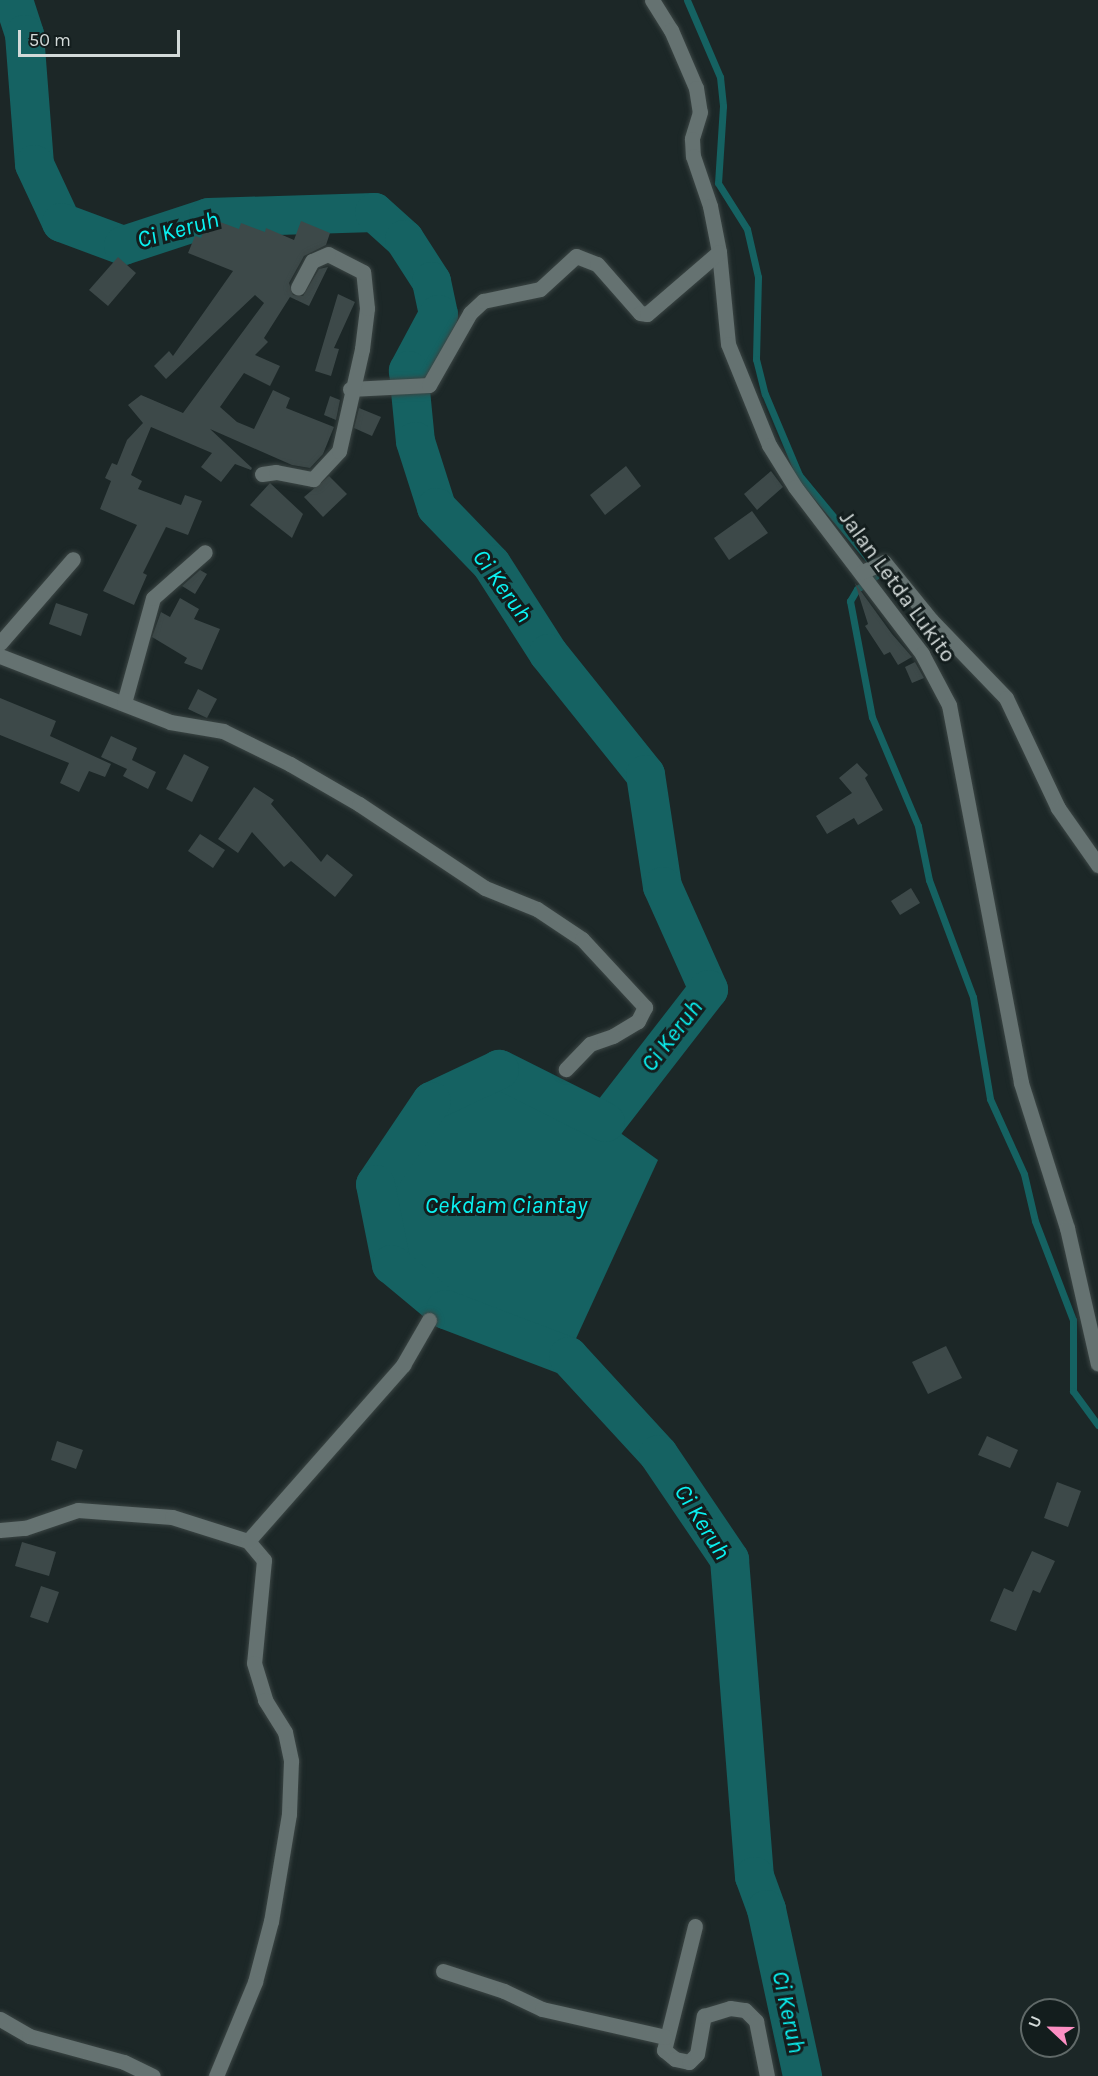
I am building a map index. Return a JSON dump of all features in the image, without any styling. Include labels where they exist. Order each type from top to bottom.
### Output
[{"type":"street","name":"Jalan Letda Lukito","points":[[652,0],[671,30],[696,88],[700,112],[692,139],[693,156],[710,206],[719,252],[728,344],[769,445],[795,487],[869,569],[874,590],[922,654],[949,705],[1021,1083],[1067,1228],[1098,1364]]},
{"type":"street","points":[[350,389],[429,385],[470,313],[483,301],[540,289],[576,256],[597,264],[640,313],[648,315],[719,252]]},
{"type":"street","points":[[262,474],[276,472],[312,479],[339,451],[350,389],[362,349],[367,308],[363,272],[328,254],[312,261],[298,287]]},
{"type":"street","points":[[124,703],[153,598],[205,552]]},
{"type":"street","points":[[0,643],[73,559]]},
{"type":"street","points":[[869,569],[889,567],[931,620],[1006,698],[1058,808],[1098,865]]},
{"type":"street","points":[[0,656],[170,722],[223,731],[290,764],[359,804],[485,888],[537,909],[582,939],[645,1007],[638,1020],[613,1036],[590,1044],[566,1069]]},
{"type":"street","points":[[248,1541],[395,1374],[429,1320]]},
{"type":"street","points":[[0,1530],[25,1528],[78,1510],[172,1517],[248,1541],[264,1560],[254,1663],[265,1700],[285,1732],[291,1761],[289,1815],[271,1921],[255,1982],[216,2076]]},
{"type":"street","points":[[695,1926],[679,2000],[664,2037],[663,2046],[667,2054],[689,2062],[697,2054],[704,2016],[730,2008],[745,2010],[756,2021],[767,2076]]},
{"type":"street","points":[[443,1971],[542,2009],[664,2037]]},
{"type":"street","points":[[0,2019],[29,2036],[124,2062],[153,2076]]},
{"type":"water","name":"Cekdam Ciantay","points":[[499,1071],[605,1122],[658,1160],[568,1356],[539,1355],[445,1309],[391,1264],[375,1184],[431,1101]]},
{"type":"building","points":[[209,218],[239,229],[241,223],[265,232],[266,228],[294,240],[301,221],[330,233],[326,245],[304,256],[289,283],[293,295],[303,296],[319,269],[328,267],[309,306],[290,297],[264,338],[268,342],[255,355],[280,366],[270,386],[244,373],[220,407],[237,422],[254,429],[273,390],[290,398],[286,408],[334,427],[323,454],[310,468],[292,465],[210,429],[252,468],[251,470],[235,464],[221,482],[201,467],[212,453],[151,427],[131,475],[142,481],[138,489],[181,505],[185,495],[202,501],[188,535],[166,527],[143,573],[147,575],[134,605],[103,591],[137,525],[100,509],[111,481],[105,478],[112,463],[117,465],[127,440],[143,423],[128,405],[141,395],[183,413],[264,303],[255,295],[166,379],[154,366],[169,351],[173,356],[233,271],[188,253],[195,236],[201,238]]},
{"type":"building","points":[[118,257],[136,273],[108,306],[89,290]]},
{"type":"building","points":[[338,294],[355,302],[334,348],[339,349],[331,376],[315,371]]},
{"type":"building","points":[[330,396],[340,400],[336,420],[324,415]]},
{"type":"building","points":[[359,408],[381,417],[372,436],[354,428]]},
{"type":"building","points":[[626,466],[641,486],[605,515],[590,495]]},
{"type":"building","points":[[771,471],[783,487],[757,510],[744,494]]},
{"type":"building","points":[[329,476],[347,494],[323,517],[304,497]]},
{"type":"building","points":[[270,483],[303,514],[292,538],[250,505]]},
{"type":"building","points":[[752,511],[768,533],[729,560],[714,538]]},
{"type":"building","points":[[200,570],[207,574],[195,594],[182,586]]},
{"type":"building","points":[[855,583],[892,634],[912,657],[898,665],[890,652],[884,655],[865,626],[868,624]]},
{"type":"building","points":[[180,598],[199,609],[194,619],[220,629],[202,670],[184,663],[187,658],[152,637],[161,612],[170,617]]},
{"type":"building","points":[[56,603],[88,614],[81,636],[49,624]]},
{"type":"building","points":[[915,662],[924,678],[912,683],[905,667]]},
{"type":"building","points":[[198,689],[217,699],[207,718],[188,709]]},
{"type":"building","points":[[0,698],[56,721],[50,736],[111,764],[105,777],[89,771],[79,792],[60,783],[69,763],[0,735]]},
{"type":"building","points":[[111,736],[137,748],[132,760],[156,772],[148,789],[123,776],[127,769],[101,757]]},
{"type":"building","points":[[184,754],[209,767],[192,802],[166,789]]},
{"type":"building","points":[[857,763],[868,775],[865,778],[883,810],[858,825],[854,818],[827,834],[816,816],[852,793],[839,778]]},
{"type":"building","points":[[254,787],[274,800],[271,804],[321,862],[327,854],[353,875],[335,897],[291,861],[284,867],[252,832],[238,853],[218,839]]},
{"type":"building","points":[[200,834],[225,850],[213,868],[188,851]]},
{"type":"building","points":[[911,888],[920,903],[900,915],[891,901]]},
{"type":"building","points":[[946,1346],[962,1378],[928,1394],[912,1362]]},
{"type":"building","points":[[987,1436],[1018,1450],[1010,1468],[978,1455]]},
{"type":"building","points":[[57,1441],[83,1450],[76,1469],[51,1460]]},
{"type":"building","points":[[1057,1482],[1081,1491],[1068,1527],[1044,1518]]},
{"type":"building","points":[[22,1542],[56,1552],[49,1576],[15,1566]]},
{"type":"building","points":[[1032,1551],[1055,1561],[1040,1593],[1033,1590],[1016,1631],[990,1621],[1004,1588],[1013,1592]]},
{"type":"building","points":[[41,1586],[59,1592],[48,1623],[30,1617]]},
{"type":"waterway","name":"Ci Keruh","points":[[13,0],[24,34],[34,164],[61,222],[123,245],[208,217],[374,212],[404,239],[431,281],[438,314],[408,370],[415,441],[436,507],[491,564],[548,653],[645,774],[662,886],[708,989],[605,1122],[499,1069],[431,1101],[375,1184],[391,1264],[445,1309],[568,1356],[658,1454],[729,1559],[754,1876],[766,1909],[802,2076]]},
{"type":"waterway","points":[[687,0],[720,77],[723,106],[718,183],[747,229],[758,277],[756,359],[765,394],[799,475],[880,573],[857,589],[850,601],[872,717],[918,826],[929,880],[973,997],[990,1099],[1024,1174],[1035,1221],[1073,1320],[1073,1391],[1098,1425]]}]
